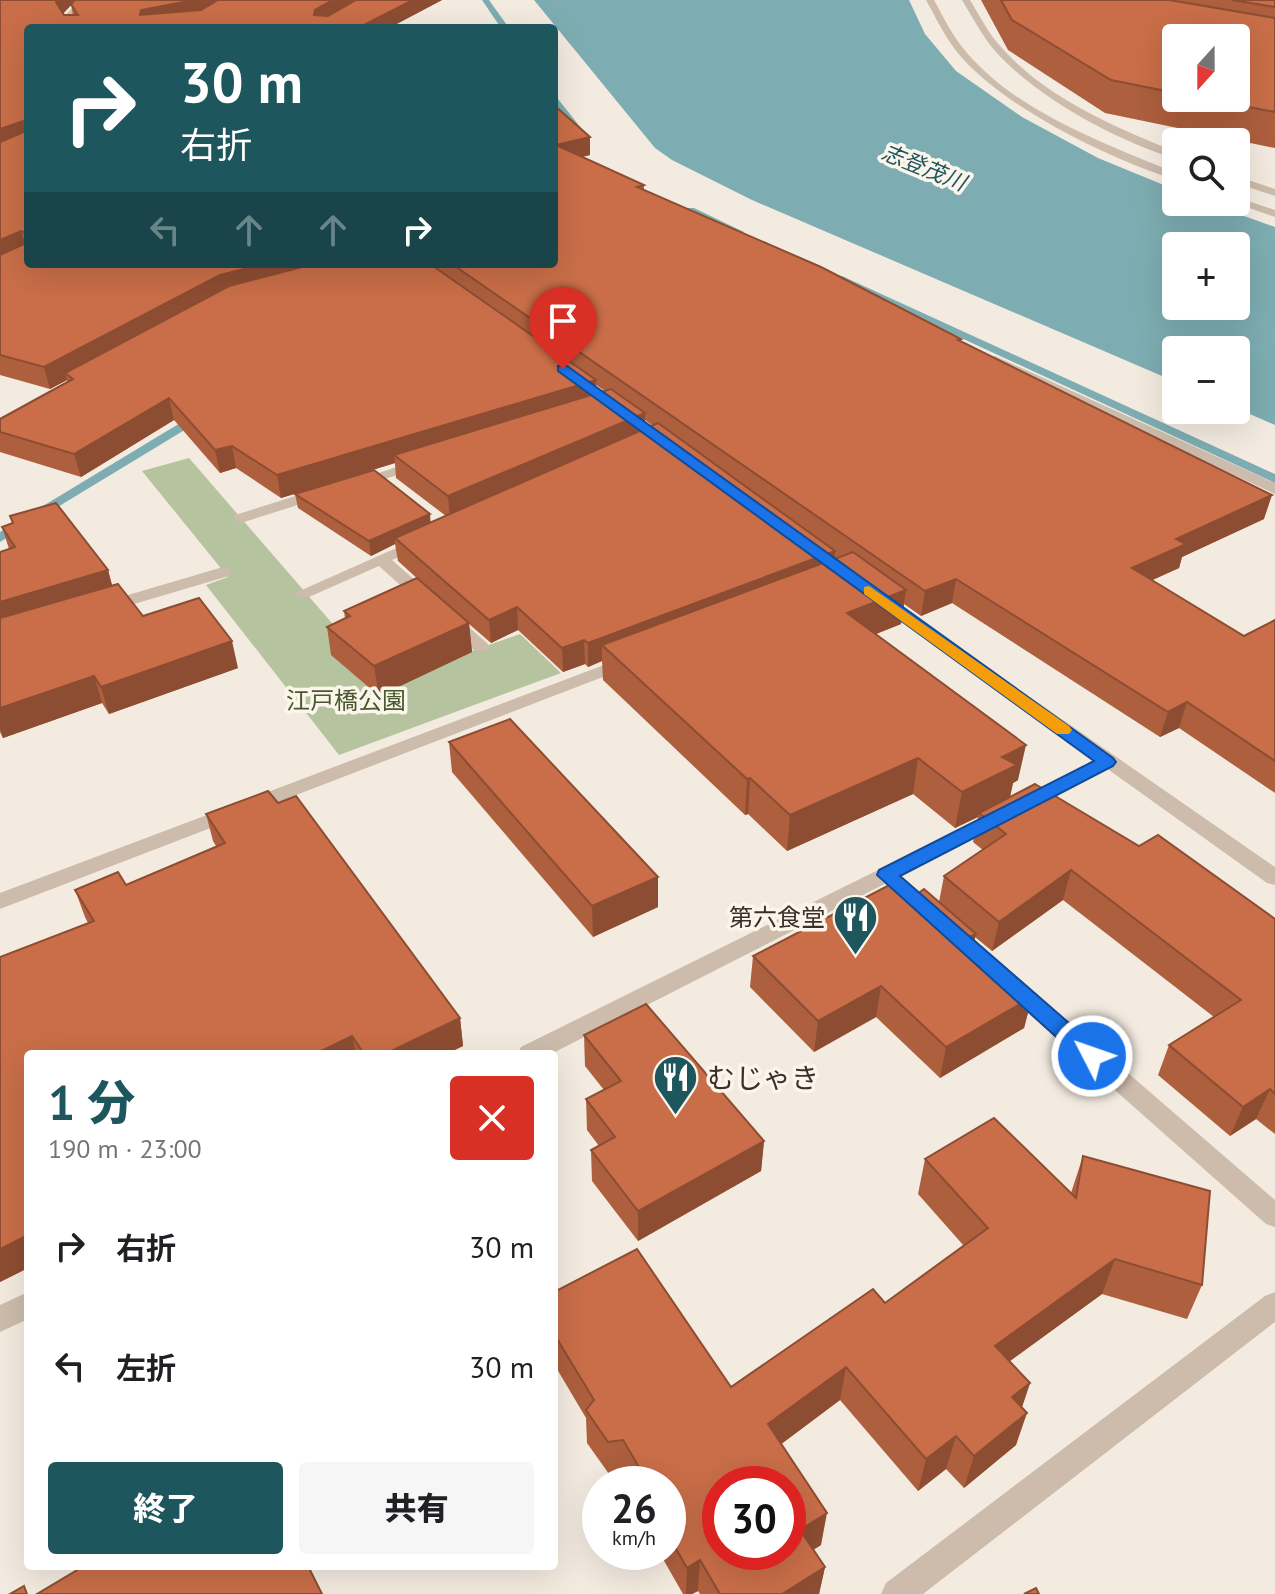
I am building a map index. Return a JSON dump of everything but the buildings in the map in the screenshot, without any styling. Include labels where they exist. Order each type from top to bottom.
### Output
[{"type":"street","points":[[71,24],[66,19],[82,0]]},
{"type":"street","points":[[930,0],[965,56],[1006,89],[1093,140],[1162,171]]},
{"type":"street","points":[[966,0],[988,37],[1030,77],[1098,119],[1162,149]]},
{"type":"street","points":[[1250,184],[1275,193]]},
{"type":"street","points":[[1250,205],[1275,214]]},
{"type":"street","points":[[986,355],[1275,489]]},
{"type":"street","points":[[241,518],[340,488],[384,480],[437,458]]},
{"type":"street","points":[[303,593],[435,536]]},
{"type":"street","points":[[381,559],[481,647]]},
{"type":"street","points":[[89,613],[223,572]]},
{"type":"street","points":[[862,585],[1107,762],[1275,878]]},
{"type":"street","points":[[0,901],[649,653]]},
{"type":"street","points":[[537,1050],[1107,762]]},
{"type":"street","points":[[886,875],[910,896]]},
{"type":"street","points":[[992,968],[1275,1216]]},
{"type":"street","points":[[897,1594],[1275,1305]]},
{"type":"street","points":[[0,1319],[24,1307]]},
{"type":"green space","name":"江戸橋公園","points":[[189,458],[383,682],[520,634],[561,673],[339,755],[206,585],[228,577],[142,471]]},
{"type":"water","name":"志登茂川","points":[[534,0],[909,0],[925,34],[956,71],[1022,117],[1098,158],[1162,184],[1162,216],[1244,216],[1275,227],[1275,425],[1250,414],[1250,336],[1162,336],[1162,376],[752,200],[672,160],[655,148],[558,29],[558,24],[554,24]]},
{"type":"waterway","points":[[485,0],[502,24]]},
{"type":"waterway","points":[[558,102],[582,135],[558,143]]},
{"type":"waterway","points":[[691,210],[739,232]]},
{"type":"waterway","points":[[842,279],[1275,479]]},
{"type":"waterway","points":[[0,538],[200,417]]},
{"type":"slow traffic","points":[[869,591],[1063,730]]},
{"type":"place","name":"第六食堂","points":[[856,956]]},
{"type":"place","name":"むじゃき","points":[[676,1116]]},
{"type":"route","points":[[563,369],[1107,762],[886,875],[1092,1056]]}]
